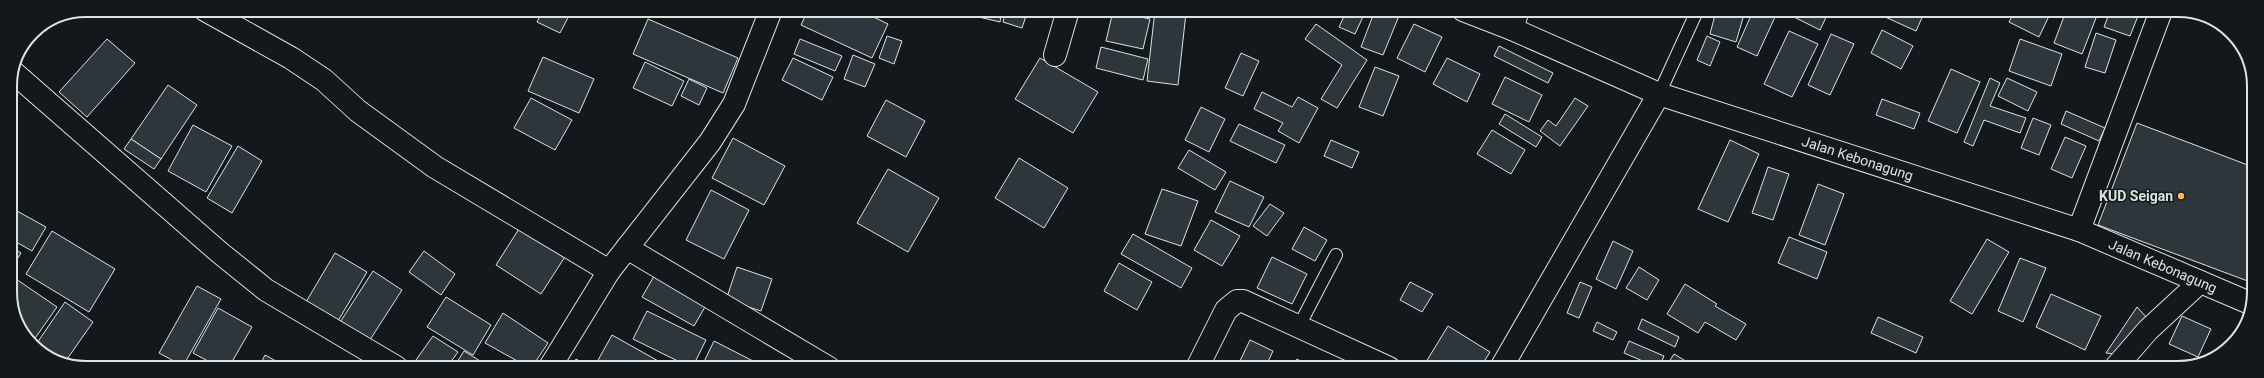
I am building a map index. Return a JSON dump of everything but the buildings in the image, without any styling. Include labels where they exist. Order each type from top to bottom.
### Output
[{"type":"street","points":[[217,17],[291,58],[324,80],[358,111],[435,167],[609,271]]},
{"type":"street","points":[[554,361],[609,271],[710,142],[734,104],[768,17]]},
{"type":"street","points":[[1055,54],[1066,17]]},
{"type":"street","name":"Jalan Kebonagung","points":[[1499,17],[1515,20],[1659,94],[2079,230],[2246,301]]},
{"type":"street","points":[[2079,230],[2158,17]]},
{"type":"street","points":[[18,76],[218,252],[266,290],[386,361]]},
{"type":"street","points":[[1505,361],[1659,94]]},
{"type":"street","points":[[628,248],[817,361]]},
{"type":"street","points":[[2121,361],[2148,330],[2200,282]]},
{"type":"street","points":[[1200,361],[1226,310],[1237,301],[1250,303],[1374,361]]},
{"type":"lane","points":[[1659,94],[1694,17]]},
{"type":"lane","points":[[1299,326],[1336,255]]},
{"type":"place","name":"KUD Seigan","points":[[2181,196]]}]
